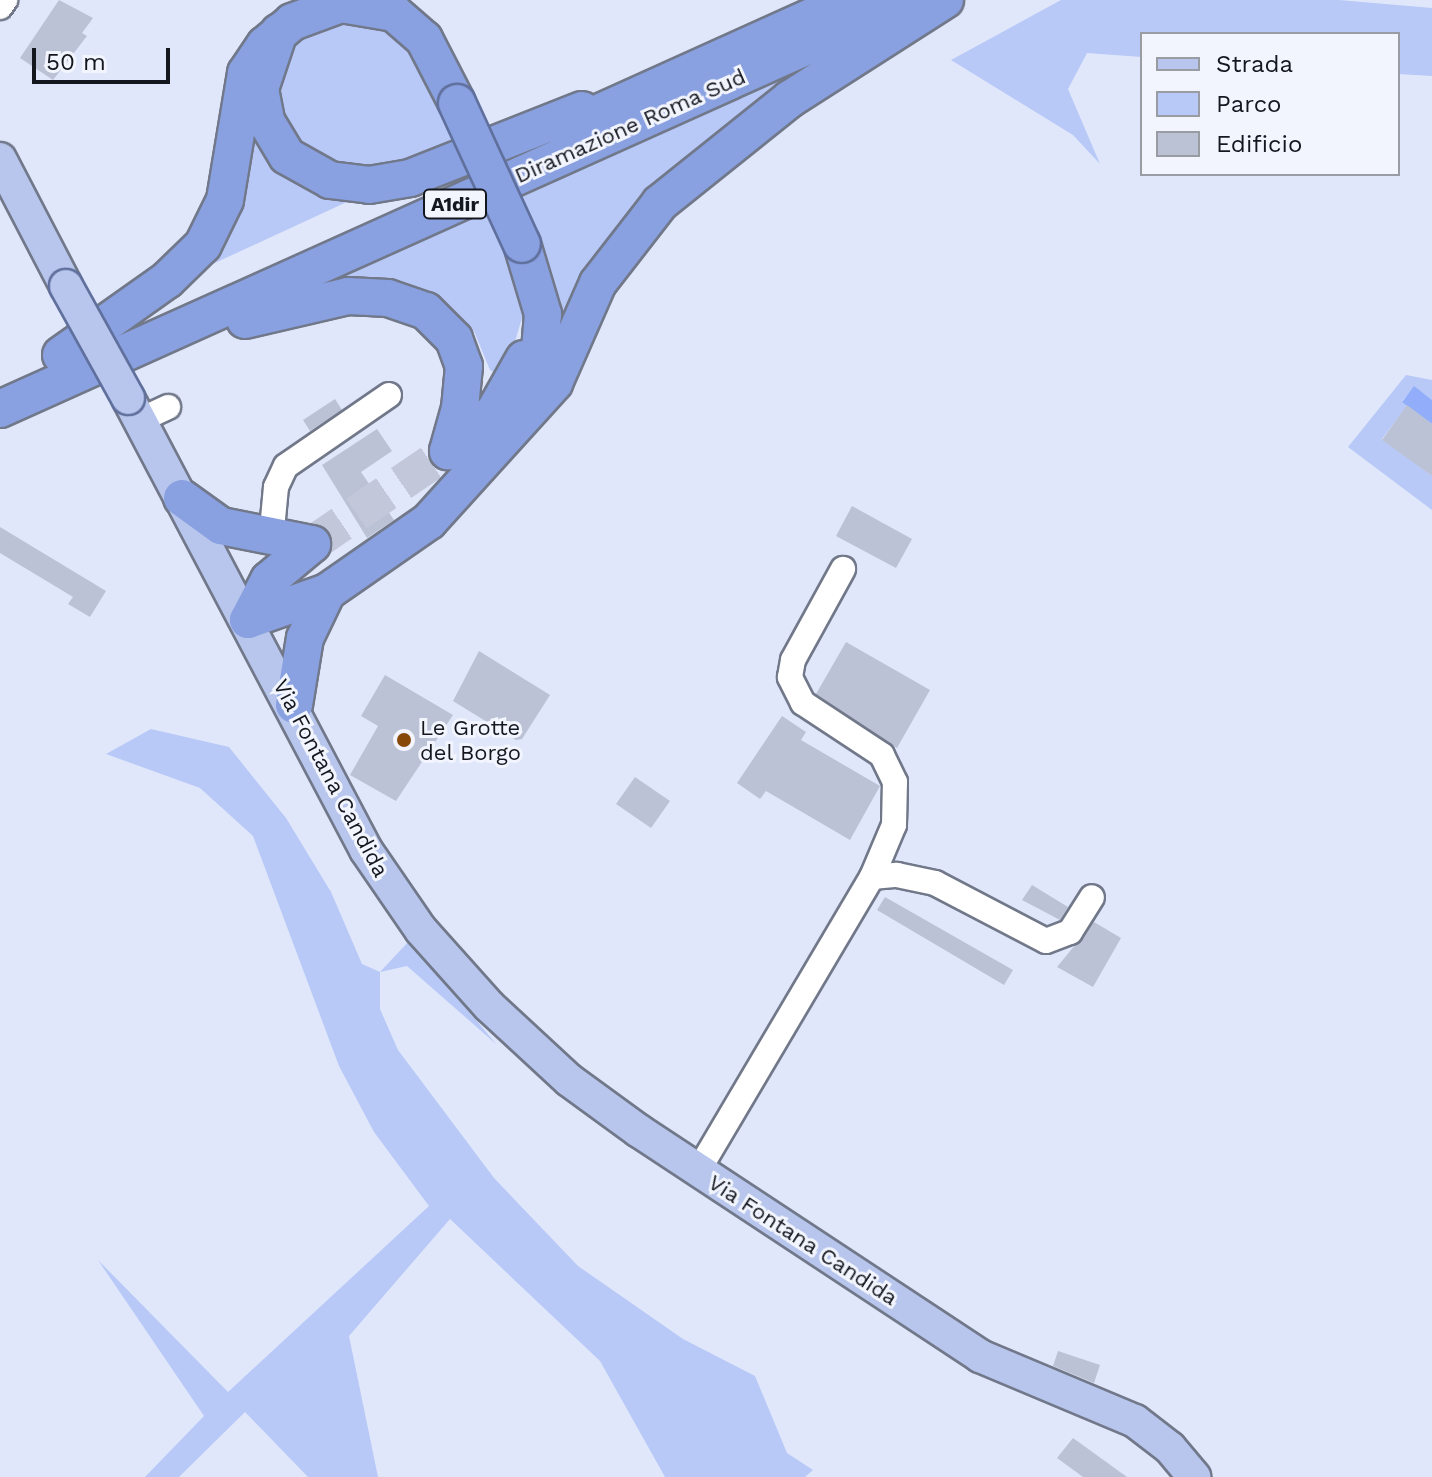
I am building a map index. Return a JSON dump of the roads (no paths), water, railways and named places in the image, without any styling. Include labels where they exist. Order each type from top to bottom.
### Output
[{"type":"highway","name":"Diramazione Roma Sud","points":[[0,383],[849,0]]},
{"type":"highway","name":"Diramazione Roma Sud","points":[[0,410],[910,0]]},
{"type":"highway","points":[[248,620],[327,592],[429,521],[560,374],[591,296],[615,256],[660,203],[790,99],[945,0]]},
{"type":"highway","points":[[61,355],[167,280],[203,245],[225,200],[246,73],[279,32],[331,4],[386,10],[424,39],[522,244],[543,314],[539,362],[523,419]]},
{"type":"highway","points":[[279,32],[260,89],[266,121],[280,146],[314,175],[369,185],[436,170],[770,35]]},
{"type":"highway","points":[[0,410],[241,321],[316,300],[363,296],[426,311],[454,339],[465,380],[448,451],[505,398],[543,314]]},
{"type":"highway","points":[[182,498],[221,526],[271,540],[312,544],[269,580],[248,620]]},
{"type":"highway","points":[[294,705],[308,627],[327,592]]},
{"type":"main road","name":"Via Fontana Candida","points":[[0,159],[66,286],[145,408],[182,498],[294,705],[366,850],[447,962],[569,1080],[698,1171],[980,1356],[1135,1421],[1170,1448],[1194,1477]]},
{"type":"lane","points":[[271,540],[276,487],[286,466],[389,395]]},
{"type":"lane","points":[[698,1171],[872,877],[894,825],[897,796],[891,769],[871,745],[803,703],[790,677],[793,660],[843,569]]},
{"type":"lane","points":[[872,877],[897,875],[935,883],[1046,941],[1070,932],[1092,897]]},
{"type":"water","points":[[1414,386],[1432,400],[1432,424],[1402,402]]},
{"type":"tunnel","points":[[312,544],[448,451]]},
{"type":"place","name":"Le Grotte del Borgo","points":[[404,740]]}]
